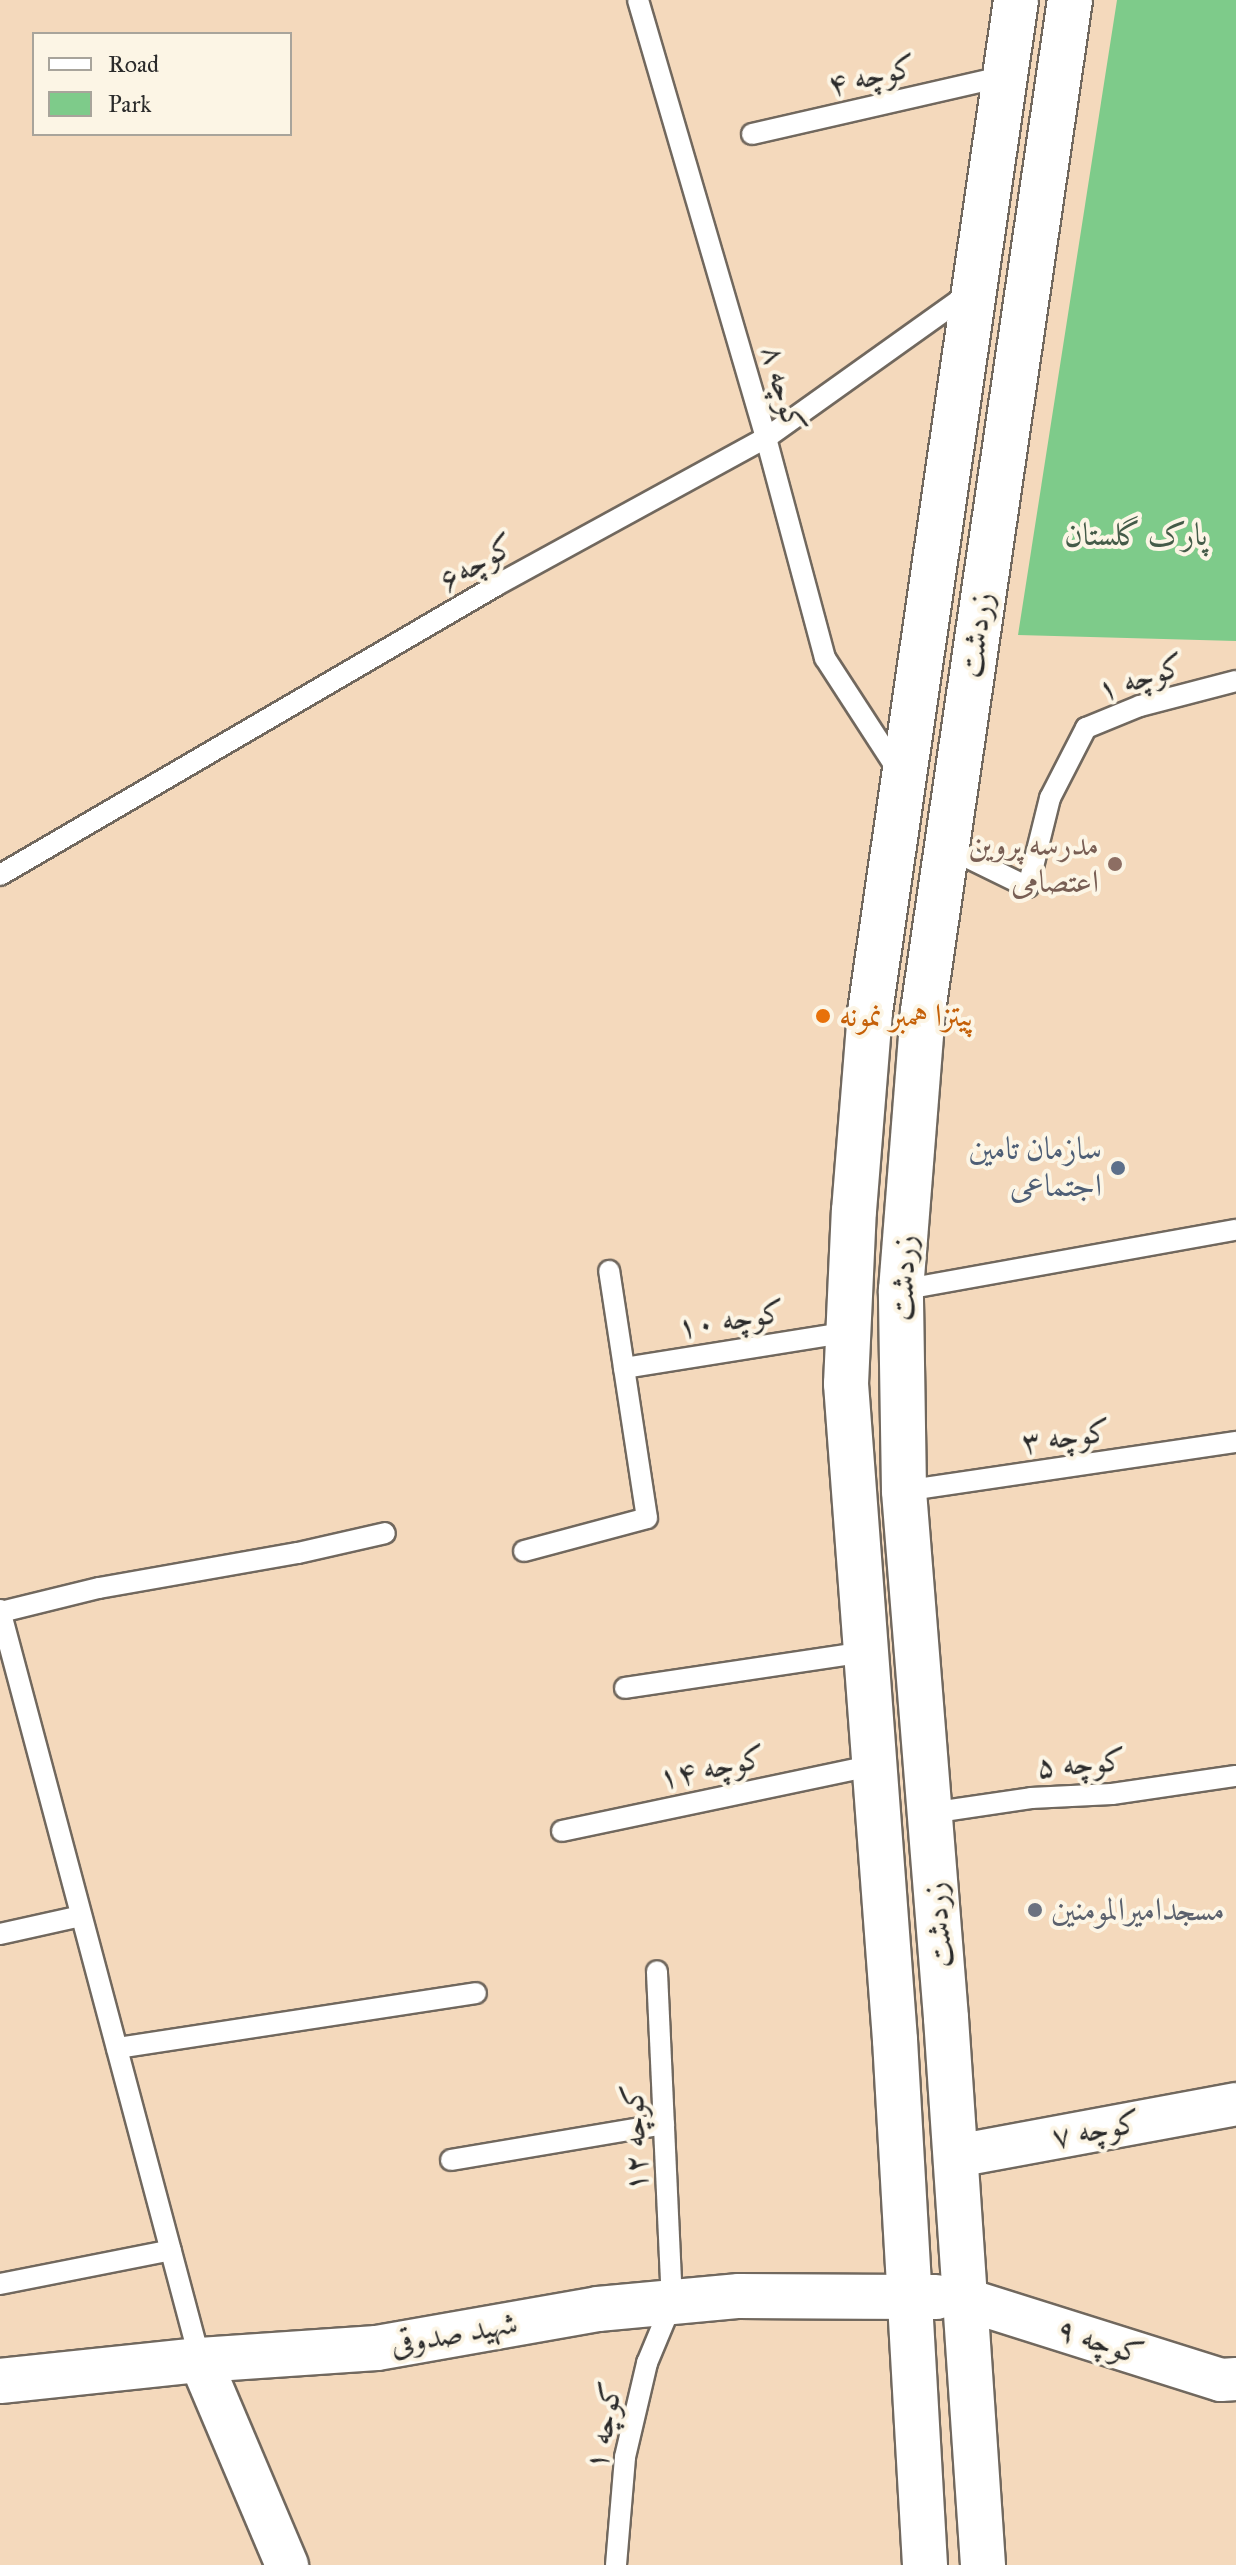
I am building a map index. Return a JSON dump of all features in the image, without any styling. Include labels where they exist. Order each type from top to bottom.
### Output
[{"type":"street","points":[[1015,11],[1068,14]]},
{"type":"street","name":"زردشت","points":[[925,2565],[895,2040],[846,1384],[870,1012],[1015,11]]},
{"type":"street","name":"زردشت","points":[[983,2565],[956,2156],[904,1491],[901,1290],[923,1011],[1068,14]]},
{"type":"street","name":"کوچه ۷","points":[[956,2156],[1236,2104]]},
{"type":"street","name":"شهید صدوقی","points":[[0,2381],[200,2360],[377,2348],[598,2309],[739,2296],[908,2295],[964,2299]]},
{"type":"street","name":"کوچه ۹","points":[[964,2299],[1221,2380],[1236,2379]]},
{"type":"street","points":[[200,2360],[287,2565]]},
{"type":"lane","name":"کوچه ۸","points":[[638,0],[766,438],[825,658],[903,778]]},
{"type":"lane","name":"کوچه ۴","points":[[752,134],[1005,76]]},
{"type":"lane","name":"کوچه۶","points":[[0,875],[497,585],[766,438],[974,290]]},
{"type":"lane","name":"کوچه ۱","points":[[946,847],[1028,887],[1050,798],[1086,728],[1140,706],[1236,681]]},
{"type":"lane","points":[[901,1290],[1236,1230]]},
{"type":"lane","points":[[524,1551],[647,1518],[609,1271]]},
{"type":"lane","name":"کوچه ۱۰","points":[[624,1368],[848,1332]]},
{"type":"lane","name":"کوچه ۳","points":[[904,1491],[1236,1442]]},
{"type":"lane","points":[[200,2360],[0,1611],[99,1588],[298,1553],[385,1533]]},
{"type":"lane","points":[[625,1688],[866,1652]]},
{"type":"lane","name":"کوچه ۱۴","points":[[562,1831],[874,1765]]},
{"type":"lane","name":"کوچه ۵","points":[[930,1813],[1031,1798],[1112,1794],[1236,1776]]},
{"type":"lane","points":[[0,1934],[81,1916]]},
{"type":"lane","name":"کوچه ۱۲","points":[[657,1971],[672,2303]]},
{"type":"lane","points":[[117,2048],[476,1993]]},
{"type":"lane","points":[[451,2160],[664,2124]]},
{"type":"lane","points":[[0,2284],[171,2250]]},
{"type":"lane","name":"کوچه ۱","points":[[616,2565],[625,2457],[647,2363],[672,2303]]},
{"type":"green space","name":"پارک گلستان","points":[[1117,0],[1236,0],[1236,641],[1018,635]]},
{"type":"place","name":"مدرسه پروین اعتصامی","points":[[1115,864]]},
{"type":"place","name":"پیتزا همبر نمونه","points":[[823,1016]]},
{"type":"place","name":"سازمان تامین اجتماعی","points":[[1118,1168]]},
{"type":"place","name":"مسجدامیرالمومنین","points":[[1035,1910]]}]
